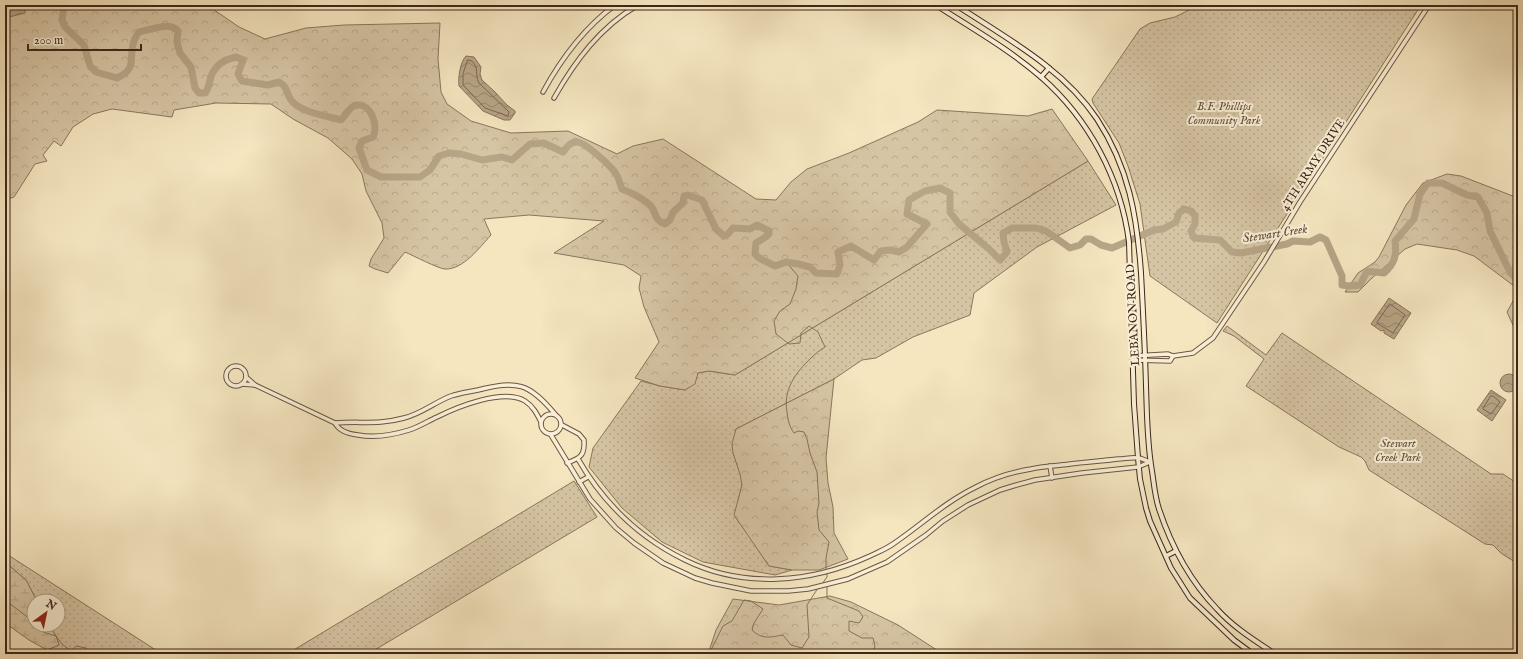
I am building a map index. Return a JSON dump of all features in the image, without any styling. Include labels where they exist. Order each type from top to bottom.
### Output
[{"type":"main road","name":"LEBANON ROAD","points":[[936,5],[1007,51],[1041,77],[1076,113],[1085,125],[1105,159],[1122,204],[1127,225],[1138,467],[1146,508],[1150,521],[1166,556],[1178,580],[1190,598],[1234,640],[1252,654]]},
{"type":"main road","name":"LEBANON ROAD","points":[[956,5],[1050,68],[1088,107],[1117,153],[1128,182],[1137,227],[1141,275],[1147,427],[1150,462],[1159,508],[1176,551],[1186,568],[1217,610],[1243,632],[1275,654]]},
{"type":"main road","points":[[1041,77],[1050,68]]},
{"type":"main road","points":[[1166,556],[1176,551]]},
{"type":"street","points":[[543,92],[552,75],[573,45],[596,20],[615,5]]},
{"type":"street","points":[[554,98],[571,69],[590,44],[610,25],[638,5]]},
{"type":"street","name":"4TH ARMY DRIVE","points":[[1133,358],[1145,355],[1168,354],[1173,356],[1193,353],[1208,342],[1222,325],[1250,283],[1429,5]]},
{"type":"street","name":"4TH ARMY DRIVE","points":[[1133,358],[1170,361],[1173,356]]},
{"type":"street","points":[[255,385],[242,384],[235,386],[230,384],[226,379],[227,370],[232,367],[240,367],[255,385],[335,423],[378,423],[393,421],[406,418],[451,396],[502,384],[516,385],[527,388],[540,396],[560,418],[562,425],[557,433],[547,434],[542,430],[541,422],[536,411],[518,398],[503,397],[461,406],[421,426],[396,434],[379,436],[350,434],[336,427],[335,423]]},
{"type":"street","points":[[242,384],[246,376]]},
{"type":"street","points":[[541,422],[545,416],[555,414]]},
{"type":"street","points":[[562,425],[579,434],[584,440],[583,454],[578,459],[567,462]]},
{"type":"street","points":[[551,434],[590,499],[616,528],[641,548],[671,567],[703,581],[738,589],[776,592],[818,587],[848,579],[887,562],[926,535],[943,521],[968,505],[1000,490],[1026,482],[1082,473],[1138,467],[1150,462]]},
{"type":"street","points":[[578,459],[588,477],[619,513],[647,538],[673,554],[692,564],[741,577],[783,579],[830,572],[848,566],[890,546],[944,506],[977,486],[1013,473],[1050,466],[1138,458],[1150,462]]},
{"type":"street","points":[[1050,466],[1052,478]]},
{"type":"street","points":[[579,482],[588,477]]},
{"type":"green space","points":[[5,5],[207,5],[239,27],[265,39],[306,28],[344,25],[440,23],[438,59],[441,92],[447,104],[471,121],[511,133],[568,131],[617,154],[633,146],[663,139],[756,199],[776,200],[791,182],[807,169],[849,153],[918,122],[937,110],[1028,116],[1052,109],[1088,161],[735,375],[709,371],[698,373],[695,384],[685,390],[660,386],[635,378],[659,342],[644,307],[639,288],[641,276],[624,265],[554,253],[604,221],[529,215],[484,219],[491,235],[471,257],[458,266],[445,269],[405,252],[388,273],[375,269],[369,266],[371,259],[384,238],[382,223],[366,191],[362,174],[352,159],[328,138],[293,119],[271,104],[216,103],[174,110],[172,117],[112,109],[93,114],[73,127],[61,146],[54,141],[43,155],[47,161],[35,164],[14,197],[5,200]]},
{"type":"green space","name":"B.F. Phillips Community Park","points":[[1187,5],[1421,5],[1217,323],[1150,276],[1140,204],[1128,166],[1119,143],[1093,103],[1092,99],[1140,29],[1150,23],[1175,17],[1189,10]]},
{"type":"green space","points":[[1088,161],[1116,205],[1037,247],[974,293],[970,315],[913,337],[876,358],[862,360],[834,379],[736,429],[733,453],[741,474],[742,485],[735,515],[769,566],[792,570],[775,575],[703,562],[662,542],[622,508],[589,467],[593,448],[641,381],[685,390],[698,373],[709,371],[735,375]]},
{"type":"green space","points":[[1447,174],[1461,176],[1518,198],[1518,289],[1474,256],[1457,250],[1417,244],[1405,249],[1358,292],[1345,292],[1358,273],[1375,262],[1379,257],[1406,205],[1423,183]]},
{"type":"green space","points":[[1518,292],[1518,336],[1507,312]]},
{"type":"green space","name":"Stewart Creek Park","points":[[1227,326],[1266,355],[1282,333],[1491,474],[1503,474],[1518,484],[1518,564],[1501,553],[1493,545],[1485,544],[1369,470],[1365,461],[1361,457],[1339,447],[1246,386],[1264,359],[1234,336],[1223,331]]},
{"type":"green space","points":[[834,379],[826,458],[828,483],[833,507],[834,533],[848,559],[819,570],[792,570],[769,566],[734,515],[742,485],[732,444],[736,429]]},
{"type":"green space","points":[[574,481],[597,517],[368,654],[287,654]]},
{"type":"green space","points":[[5,553],[162,654],[50,654],[47,650],[59,645],[54,633],[66,633],[66,593],[33,593],[26,580],[5,562]]},
{"type":"green space","points":[[5,562],[26,580],[33,593],[26,593],[26,633],[54,633],[59,645],[47,650],[29,640],[5,623]]},
{"type":"green space","points":[[830,596],[851,602],[898,625],[943,654],[708,654],[716,630],[733,599],[779,605]]},
{"type":"water","points":[[5,5],[22,5],[25,8],[25,13],[5,18]]},
{"type":"water","points":[[466,56],[474,57],[481,67],[480,74],[482,80],[515,111],[510,120],[504,120],[483,111],[459,86],[460,70],[462,62]]},
{"type":"water","points":[[1389,298],[1411,313],[1394,339],[1384,333],[1384,330],[1381,331],[1371,324]]},
{"type":"water","points":[[1505,374],[1513,374],[1518,379],[1516,390],[1513,392],[1505,392],[1500,387],[1500,379]]},
{"type":"water","points":[[1491,390],[1506,400],[1492,421],[1477,410]]},
{"type":"waterway","name":"Stewart Creek","points":[[64,5],[62,20],[65,27],[84,45],[90,66],[96,72],[117,78],[124,75],[130,67],[132,47],[139,32],[165,26],[174,28],[178,31],[177,42],[180,53],[191,67],[195,88],[199,93],[205,93],[207,91],[212,75],[217,66],[226,60],[236,57],[243,60],[238,74],[242,81],[268,85],[279,82],[284,86],[291,100],[300,108],[307,111],[341,120],[352,107],[360,105],[365,107],[369,111],[374,121],[375,133],[373,137],[362,141],[359,148],[367,170],[381,177],[420,177],[430,170],[439,156],[449,153],[461,154],[482,160],[502,157],[512,160],[530,144],[544,143],[563,152],[571,144],[577,142],[592,150],[604,161],[614,171],[619,179],[622,189],[644,200],[654,210],[657,218],[665,224],[670,220],[673,212],[683,203],[684,196],[688,195],[702,200],[716,229],[724,236],[733,228],[750,229],[757,225],[769,231],[769,234],[756,243],[755,254],[759,258],[775,266],[786,262],[810,267],[816,273],[837,274],[840,265],[838,252],[851,246],[874,260],[881,251],[890,250],[899,252],[907,247],[927,224],[907,214],[909,200],[925,191],[940,188],[950,193],[950,212],[959,224],[1000,260],[1007,252],[1003,233],[1012,228],[1036,228],[1046,231],[1070,248],[1080,245],[1086,239],[1091,239],[1101,245],[1112,248],[1154,230],[1163,229],[1176,222],[1179,213],[1184,209],[1191,211],[1195,216],[1195,224],[1191,231],[1194,238],[1220,240],[1232,252],[1241,253],[1287,244],[1293,241],[1310,242],[1320,237],[1326,240],[1342,276],[1342,285],[1360,285],[1367,271],[1384,273],[1388,270],[1393,262],[1396,250],[1395,241],[1414,219],[1420,194],[1428,183],[1442,183],[1467,195],[1478,197],[1487,213],[1490,231],[1509,270],[1516,279],[1518,279]]},
{"type":"waterway","points":[[786,262],[798,276],[796,289],[790,304],[780,311],[774,321],[776,334],[789,344],[800,343],[801,333],[809,326],[818,332],[825,347],[811,358],[795,376],[789,389],[786,404],[791,428],[794,433],[798,431],[804,432],[817,472],[819,503],[817,512],[819,530],[829,542],[826,558],[826,570]]},
{"type":"waterway","points":[[822,584],[827,577],[827,573]]},
{"type":"waterway","points":[[827,586],[827,598],[859,611],[863,617],[859,623],[849,621],[849,631],[862,638],[873,638],[875,646],[873,654]]},
{"type":"waterway","points":[[712,654],[711,650],[723,626],[732,621],[744,600],[751,601],[763,609],[754,623],[752,630],[763,637],[783,635],[791,645],[802,648],[809,637],[807,605],[818,588]]},
{"type":"waterway","points":[[5,600],[26,616]]},
{"type":"waterway","points":[[46,633],[56,636],[62,644],[71,651],[76,646],[86,648],[88,654]]},
{"type":"waterway","points":[[856,654],[858,652],[862,654]]}]
